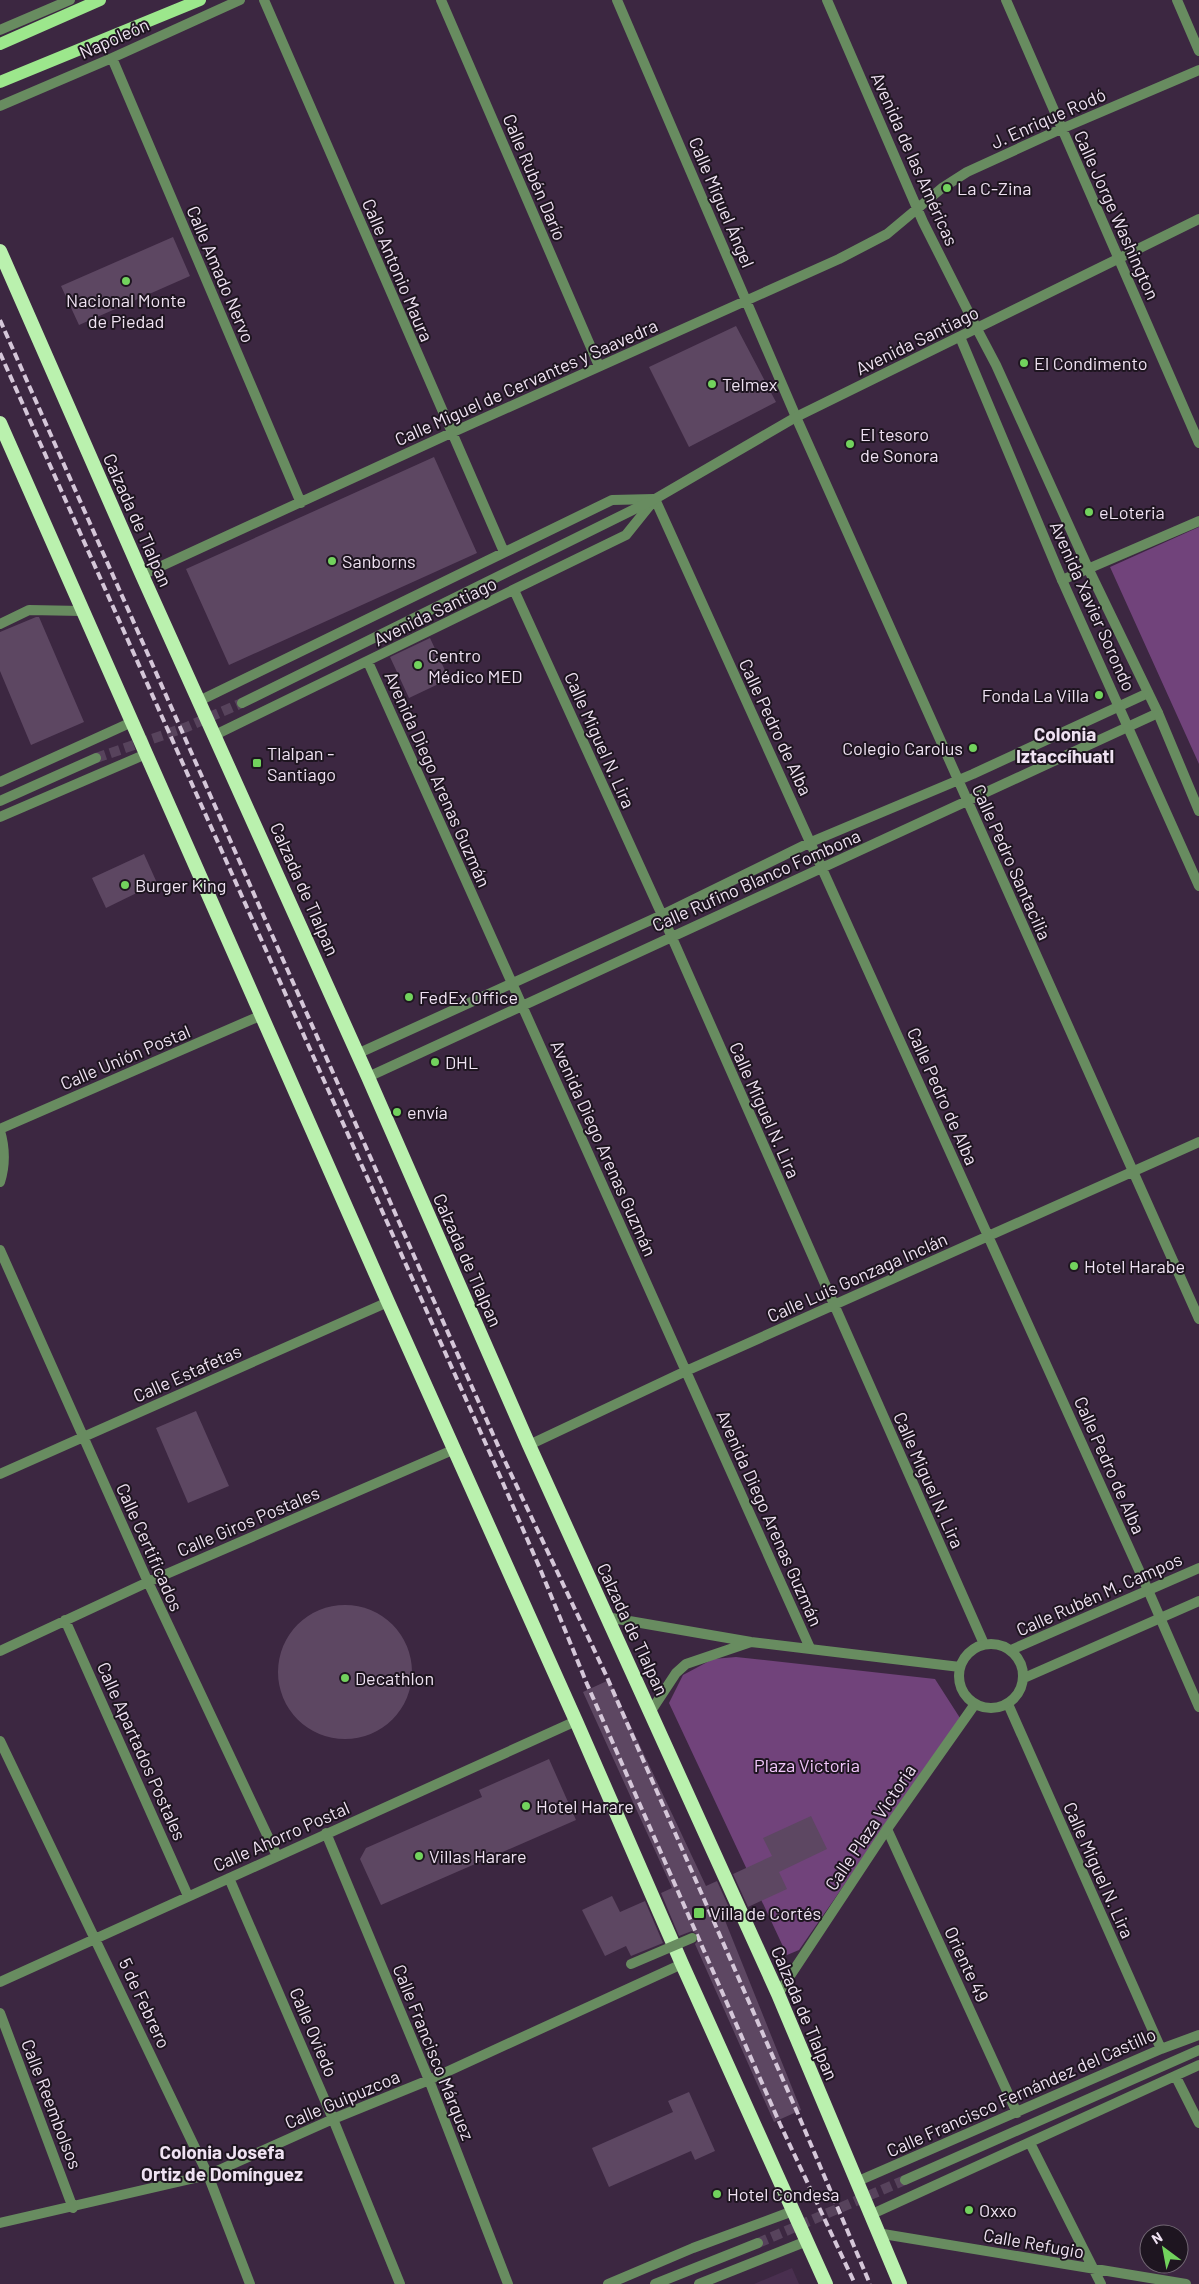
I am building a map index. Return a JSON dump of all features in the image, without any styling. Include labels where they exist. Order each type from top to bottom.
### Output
[{"type":"highway","name":"Calzada de Tlalpan","points":[[0,251],[142,576],[368,1077],[529,1445],[778,1994],[900,2284]]},
{"type":"highway","points":[[0,423],[388,1302],[826,2284]]},
{"type":"main road","points":[[0,44],[100,0]]},
{"type":"main road","name":"Napoleón","points":[[0,82],[200,0]]},
{"type":"street","points":[[0,30],[70,0]]},
{"type":"street","name":"Napoleón","points":[[0,106],[240,0]]},
{"type":"street","name":"Calle Antonio Maura","points":[[264,0],[504,552]]},
{"type":"street","name":"Calle Rubén Darío","points":[[440,0],[599,366]]},
{"type":"street","name":"Calle Miguel Ángel","points":[[617,0],[796,417]]},
{"type":"street","name":"Avenida de las Américas","points":[[827,0],[918,210],[977,329]]},
{"type":"street","name":"Calle Jorge Washington","points":[[1006,0],[1199,443]]},
{"type":"street","points":[[1177,0],[1199,51]]},
{"type":"street","name":"Calle Amado Nervo","points":[[112,58],[301,503]]},
{"type":"street","name":"J. Enrique Rodó","points":[[918,210],[942,188],[967,172],[1061,129],[1199,70]]},
{"type":"street","name":"Calle Miguel de Cervantes y Saavedra","points":[[142,576],[451,433],[839,259],[887,234],[918,210]]},
{"type":"street","name":"Avenida Santiago","points":[[242,703],[655,499],[796,417],[1199,220]]},
{"type":"street","name":"Avenida Xavier Sorondo","points":[[977,329],[996,365],[1088,568],[1158,713],[1199,811]]},
{"type":"street","name":"Avenida Xavier Sorondo","points":[[960,337],[1062,580],[1195,865],[1199,886]]},
{"type":"street","name":"Calle Pedro Santacilia","points":[[796,417],[966,802],[1199,1319]]},
{"type":"street","name":"Avenida Santiago","points":[[199,701],[612,500],[655,499]]},
{"type":"street","name":"Avenida Santiago","points":[[215,735],[626,535],[655,499]]},
{"type":"street","name":"Calle Pedro de Alba","points":[[655,499],[1161,1618],[1199,1707]]},
{"type":"street","points":[[1062,580],[1199,521]]},
{"type":"street","name":"Calle Miguel N. Lira","points":[[514,590],[662,915],[984,1644]]},
{"type":"street","points":[[0,624],[29,610],[82,611]]},
{"type":"street","name":"Avenida Diego Arenas Guzmán","points":[[368,662],[810,1648]]},
{"type":"street","name":"Calle Rufino Blanco Fombona","points":[[357,1054],[662,915],[811,842],[957,780],[1148,693]]},
{"type":"street","name":"Calle Rufino Blanco Fombona","points":[[368,1077],[670,936],[823,868],[1158,713]]},
{"type":"street","points":[[0,782],[132,722]]},
{"type":"street","points":[[0,817],[146,754]]},
{"type":"street","points":[[0,801],[96,758]]},
{"type":"street","name":"Calle Unión Postal","points":[[0,1130],[262,1016]]},
{"type":"street","points":[[0,1130],[4,1142],[4,1160],[0,1182]]},
{"type":"street","name":"Calle Luis Gonzaga Inclán","points":[[529,1445],[988,1235],[1199,1142]]},
{"type":"street","name":"Calle Certificados","points":[[0,1250],[148,1582],[277,1856]]},
{"type":"street","name":"Calle Estafetas","points":[[0,1474],[388,1302]]},
{"type":"street","name":"Calle Giros Postales","points":[[0,1651],[148,1582],[455,1449]]},
{"type":"street","name":"Calle Rubén M. Campos","points":[[1011,1650],[1199,1568]]},
{"type":"street","points":[[1024,1678],[1199,1601]]},
{"type":"street","points":[[606,1617],[751,1642],[960,1667]]},
{"type":"street","name":"Calle Apartados Postales","points":[[65,1620],[188,1896]]},
{"type":"street","points":[[651,1712],[676,1673],[686,1664],[751,1642]]},
{"type":"street","points":[[984,1644],[998,1644],[1011,1650],[1018,1658],[1024,1678],[1019,1693],[1008,1704],[992,1708],[975,1704],[967,1698],[958,1678],[960,1667],[969,1652],[984,1644]]},
{"type":"street","name":"Calle Plaza Victoria","points":[[778,1994],[887,1829],[975,1704]]},
{"type":"street","name":"Calle Miguel N. Lira","points":[[1008,1704],[1161,2049]]},
{"type":"street","name":"Calle Ahorro Postal","points":[[0,1982],[576,1721]]},
{"type":"street","name":"5 de Febrero","points":[[0,1741],[208,2175],[250,2284]]},
{"type":"street","name":"Oriente 49","points":[[887,1829],[1017,2113]]},
{"type":"street","name":"Calle Francisco Márquez","points":[[326,1833],[429,2080],[508,2284]]},
{"type":"street","name":"Calle Oviedo","points":[[229,1878],[333,2119],[400,2284]]},
{"type":"street","points":[[631,1964],[692,1938]]},
{"type":"street","name":"Calle Guipuzcoa","points":[[0,2223],[73,2208],[208,2175],[333,2119],[429,2080],[682,1964]]},
{"type":"street","name":"Calle Reembolsos","points":[[0,2013],[73,2208]]},
{"type":"street","name":"Calle Francisco Fernández del Castillo","points":[[856,2182],[1161,2049],[1199,2035]]},
{"type":"street","name":"Calle Francisco Fernández del Castillo","points":[[905,2180],[1199,2050]]},
{"type":"street","points":[[870,2215],[1199,2066]]},
{"type":"street","points":[[1176,2077],[1199,2123]]},
{"type":"street","points":[[1030,2142],[1101,2284]]},
{"type":"street","points":[[608,2284],[693,2248],[793,2211]]},
{"type":"street","name":"Calle Refugio","points":[[877,2233],[1186,2284]]},
{"type":"street","points":[[699,2284],[807,2241]]},
{"type":"street","points":[[655,2284],[758,2243]]},
{"type":"shaded area","points":[[792,2268],[799,2284],[754,2284]]},
{"type":"green space","points":[[1199,527],[1199,764],[1110,567]]},
{"type":"green space","name":"Plaza Victoria","points":[[736,1657],[935,1679],[960,1718],[799,1950],[787,1955],[669,1703],[683,1675],[713,1659]]},
{"type":"building","name":"Nacional Monte de Piedad","points":[[173,237],[190,276],[79,325],[61,286]]},
{"type":"building","name":"Telmex","points":[[736,326],[776,402],[689,447],[649,367]]},
{"type":"building","name":"Sanborns","points":[[434,457],[477,553],[229,665],[186,569]]},
{"type":"building","points":[[39,617],[84,722],[31,745],[0,671],[0,632]]},
{"type":"building","name":"Centro Médico MED","points":[[430,638],[449,679],[409,698],[390,657]]},
{"type":"building","points":[[144,854],[157,883],[106,908],[92,878]]},
{"type":"building","points":[[196,1411],[229,1486],[188,1503],[156,1428]]},
{"type":"building","name":"Decathlon","points":[[345,1605],[371,1610],[393,1624],[407,1646],[412,1672],[407,1698],[393,1720],[371,1734],[345,1739],[319,1734],[297,1720],[283,1698],[278,1672],[283,1646],[297,1624],[319,1610]]},
{"type":"building","points":[[609,1680],[706,1886],[717,1881],[732,1914],[724,1918],[801,2110],[774,2122],[695,1944],[699,1939],[698,1935],[692,1931],[679,1936],[661,1893],[672,1888],[583,1692]]},
{"type":"building","points":[[549,1759],[576,1820],[381,1905],[360,1859],[366,1848],[482,1797],[479,1790]]},
{"type":"building","points":[[811,1816],[827,1849],[779,1872],[787,1889],[748,1907],[733,1874],[772,1856],[763,1838]]},
{"type":"building","points":[[612,1896],[620,1912],[645,1901],[663,1943],[631,1956],[626,1946],[605,1956],[582,1910]]},
{"type":"building","points":[[689,2092],[715,2151],[695,2160],[691,2151],[609,2187],[592,2148],[673,2112],[668,2101]]},
{"type":"tunnel","points":[[96,758],[187,727],[242,703]]},
{"type":"tunnel","points":[[758,2243],[905,2180]]},
{"type":"railway","points":[[0,320],[503,1457],[606,1675],[798,2114],[870,2284]]},
{"type":"railway","points":[[0,353],[493,1460],[587,1684],[780,2124],[855,2284]]},
{"type":"place","name":"La C-Zina","points":[[947,188]]},
{"type":"place","name":"Nacional Monte de Piedad","points":[[126,281]]},
{"type":"place","name":"El Condimento","points":[[1024,363]]},
{"type":"place","name":"Telmex","points":[[712,384]]},
{"type":"place","name":"El tesoro de Sonora","points":[[850,444]]},
{"type":"place","name":"eLoteria","points":[[1089,512]]},
{"type":"place","name":"Sanborns","points":[[332,561]]},
{"type":"place","name":"Centro Médico MED","points":[[418,665]]},
{"type":"place","name":"Fonda La Villa","points":[[1099,695]]},
{"type":"place","name":"Colegio Carolus","points":[[973,748]]},
{"type":"place","name":"Tlalpan - Santiago","points":[[257,763]]},
{"type":"place","name":"Burger King","points":[[125,885]]},
{"type":"place","name":"FedEx Office","points":[[409,997]]},
{"type":"place","name":"DHL","points":[[435,1062]]},
{"type":"place","name":"envía","points":[[397,1112]]},
{"type":"place","name":"Hotel Harabe","points":[[1074,1266]]},
{"type":"place","name":"Decathlon","points":[[345,1678]]},
{"type":"place","name":"Hotel Harare","points":[[526,1806]]},
{"type":"place","name":"Villas Harare","points":[[419,1856]]},
{"type":"place","name":"Villa de Cortés","points":[[699,1913]]},
{"type":"place","name":"Hotel Condesa","points":[[717,2194]]},
{"type":"place","name":"Oxxo","points":[[969,2210]]},
{"type":"district","name":"Colonia Iztaccíhuatl","points":[[1065,744]]},
{"type":"district","name":"Colonia Josefa Ortiz de Domínguez","points":[[222,2162]]}]
